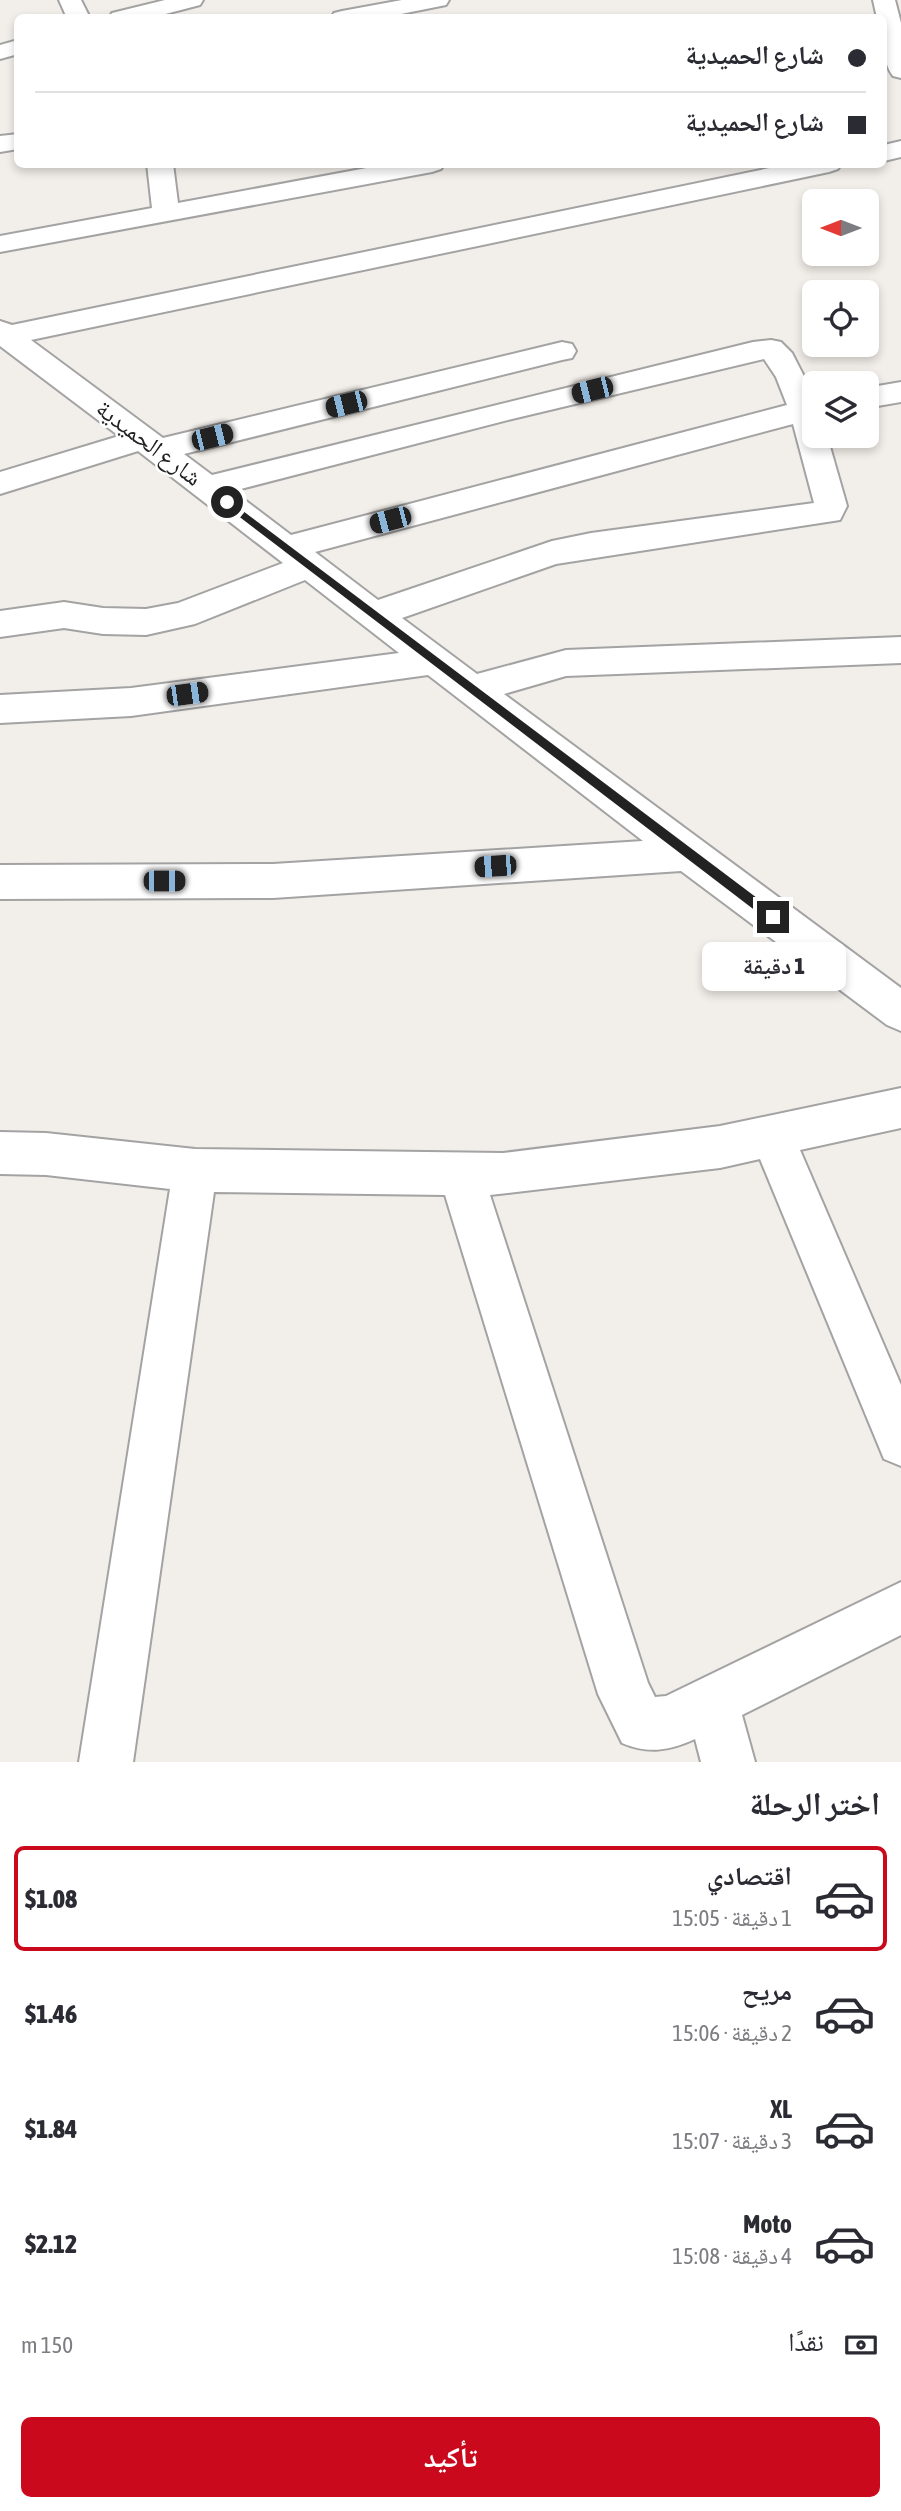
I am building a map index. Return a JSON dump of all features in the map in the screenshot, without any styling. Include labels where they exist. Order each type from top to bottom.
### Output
[{"type":"street","points":[[136,14],[192,0]]},
{"type":"street","points":[[363,14],[438,0]]},
{"type":"street","points":[[884,0],[901,68]]},
{"type":"street","points":[[160,168],[166,212]]},
{"type":"street","points":[[0,244],[410,168]]},
{"type":"street","points":[[3,334],[810,168]]},
{"type":"street","name":"شارع الحميدية","points":[[3,334],[688,854],[901,1012]]},
{"type":"street","points":[[207,487],[752,351],[771,349],[780,355],[802,396]]},
{"type":"street","points":[[0,483],[151,444],[562,351]]},
{"type":"street","points":[[879,396],[901,392]]},
{"type":"street","points":[[0,624],[64,615],[103,621],[146,622],[183,615],[298,556],[802,411]]},
{"type":"street","points":[[374,614],[552,553],[591,545],[829,512],[831,506],[818,448]]},
{"type":"street","points":[[472,689],[566,663],[901,650]]},
{"type":"street","points":[[0,709],[131,702],[435,661]]},
{"type":"street","points":[[0,882],[274,881],[688,854]]},
{"type":"street","points":[[0,1153],[46,1154],[195,1170],[503,1174],[720,1147],[901,1108]]},
{"type":"street","points":[[771,1134],[901,1442]]},
{"type":"street","points":[[106,1762],[195,1170]]},
{"type":"street","points":[[461,1174],[625,1694],[641,1724],[670,1723],[901,1608]]},
{"type":"street","points":[[712,1702],[728,1762]]},
{"type":"route","points":[[227,502],[773,917]]}]
